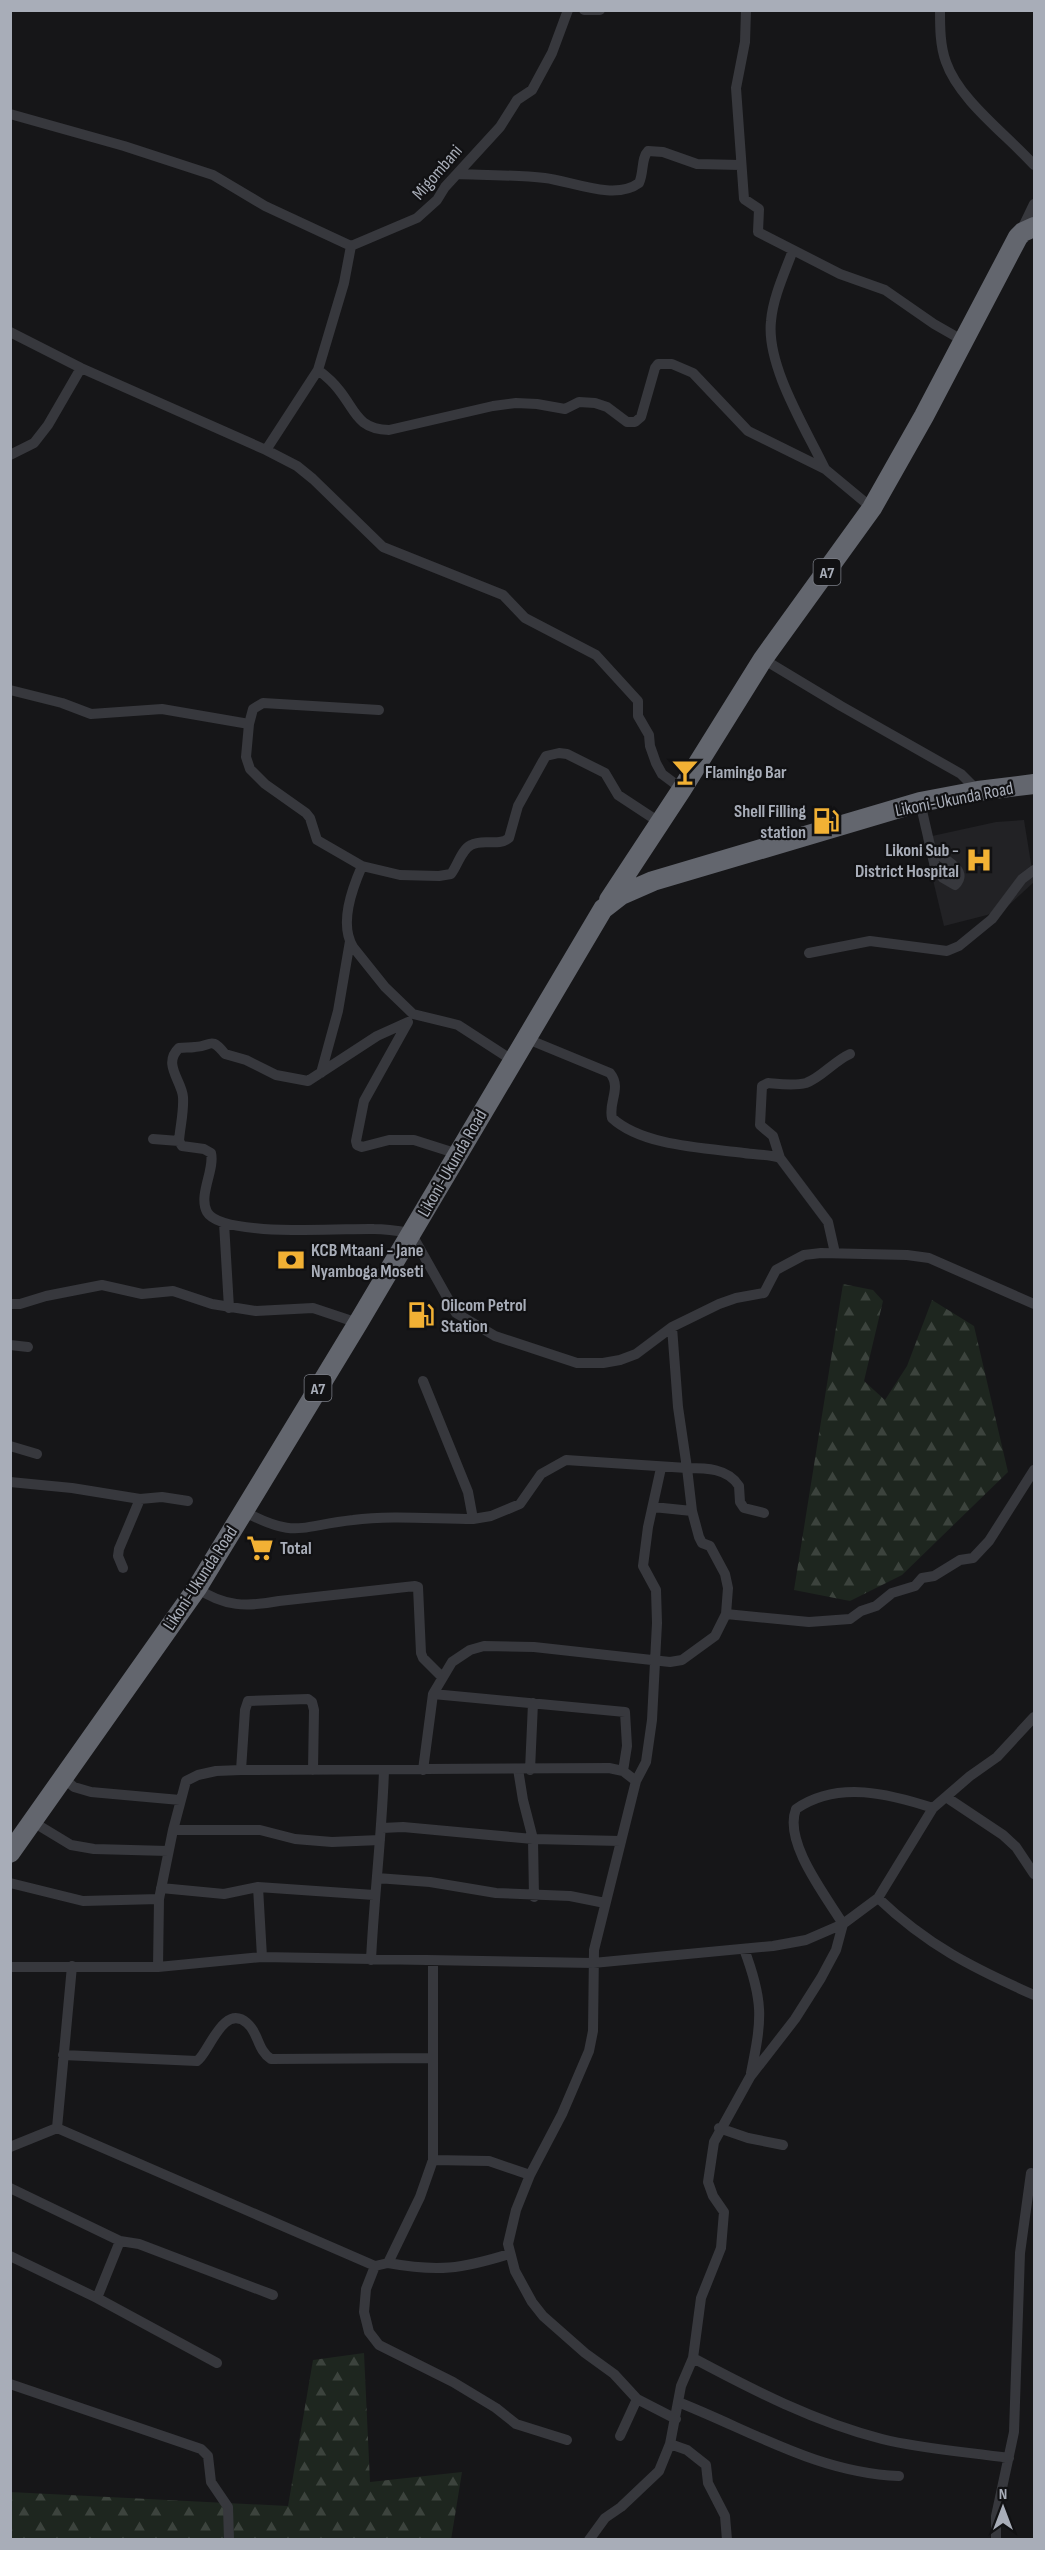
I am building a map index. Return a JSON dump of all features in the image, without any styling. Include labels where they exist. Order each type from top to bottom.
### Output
[{"type":"highway","name":"A7","points":[[603,909],[682,789],[763,659],[872,508],[924,416],[962,340],[1026,232]]},
{"type":"highway","name":"Likoni-Ukunda Road","points":[[10,1853],[197,1588],[358,1323],[603,909],[621,895],[662,879],[920,802],[978,791],[1035,784]]},
{"type":"highway","points":[[637,856],[633,869],[637,879],[644,881],[662,879]]},
{"type":"street","name":"Migombani","points":[[351,246],[417,218],[437,200],[457,174],[500,127],[518,100],[531,91],[552,53],[568,10]]},
{"type":"street","points":[[584,10],[600,10]]},
{"type":"street","points":[[746,10],[745,42],[736,88],[740,165],[744,199],[759,209],[758,232],[846,276],[885,290],[920,315],[962,340]]},
{"type":"street","points":[[940,10],[942,50],[957,83],[1035,165]]},
{"type":"street","points":[[10,114],[206,173],[221,179],[266,206],[351,246],[344,283],[318,370],[266,450]]},
{"type":"street","points":[[457,174],[544,178],[607,190],[627,189],[639,183],[644,170],[644,157],[648,151],[663,152],[697,164],[740,165]]},
{"type":"street","points":[[1026,232],[1035,204]]},
{"type":"street","points":[[794,250],[774,303],[771,334],[784,382],[825,469]]},
{"type":"street","points":[[10,332],[81,368],[266,450],[304,471],[383,547],[496,591],[503,595],[525,618],[597,655],[638,701],[638,716],[649,735],[656,763],[663,774],[682,789]]},
{"type":"street","points":[[318,370],[338,388],[361,422],[376,430],[389,430],[493,406],[537,404],[564,409],[579,402],[595,404],[614,411],[627,422],[634,423],[641,417],[655,368],[658,364],[672,364],[693,373],[754,435],[825,469],[872,508]]},
{"type":"street","points":[[10,455],[34,443],[48,425],[81,368]]},
{"type":"street","points":[[763,659],[961,774],[978,791]]},
{"type":"street","points":[[10,690],[62,703],[91,714],[162,709],[249,724]]},
{"type":"street","points":[[379,710],[263,703],[253,709],[249,724],[246,757],[252,773],[306,813],[310,818],[317,840],[362,866],[400,875],[451,874],[468,846],[479,842],[502,842],[509,838],[518,806],[543,761],[553,753],[567,754],[605,773],[618,795],[659,822]]},
{"type":"street","points":[[920,802],[932,850]]},
{"type":"street","points":[[321,1073],[338,1011],[350,941],[349,904],[362,866]]},
{"type":"street","points":[[808,953],[870,941],[885,941],[947,951],[959,946],[992,919],[1022,879],[1035,870]]},
{"type":"street","points":[[350,941],[410,1018]]},
{"type":"street","points":[[410,1018],[364,1101],[357,1145],[389,1140],[414,1140],[458,1154]]},
{"type":"street","points":[[512,1060],[458,1025],[410,1018],[377,1036],[311,1080],[300,1080],[266,1071],[246,1060],[228,1056],[215,1044],[205,1043],[198,1047],[182,1047],[175,1053],[173,1070],[175,1079],[181,1085],[182,1090],[179,1141],[182,1146],[204,1149],[212,1154],[205,1203],[212,1217],[224,1223],[272,1229],[325,1231],[375,1229],[411,1233],[430,1263],[453,1310],[495,1336],[576,1363],[603,1363],[636,1354],[672,1327],[728,1301],[764,1293],[776,1270],[793,1259],[812,1253],[928,1258],[1035,1304]]},
{"type":"street","points":[[525,1038],[610,1073],[616,1085],[612,1118],[645,1136],[694,1148],[721,1149],[780,1158]]},
{"type":"street","points":[[835,1253],[828,1222],[780,1158],[773,1136],[760,1125],[762,1086],[768,1083],[812,1081],[836,1061],[850,1054]]},
{"type":"street","points":[[153,1138],[179,1141]]},
{"type":"street","points":[[224,1223],[229,1308]]},
{"type":"street","points":[[10,1304],[20,1304],[46,1296],[102,1285],[142,1294],[173,1291],[229,1308],[272,1312],[313,1308],[358,1323]]},
{"type":"street","points":[[423,1770],[433,1694],[442,1677],[458,1657],[470,1650],[484,1646],[534,1647],[654,1662],[676,1662],[691,1655],[718,1633],[726,1614],[728,1588],[725,1574],[710,1546],[702,1543],[699,1537],[692,1511],[678,1407],[672,1327]]},
{"type":"street","points":[[10,1346],[28,1347]]},
{"type":"street","points":[[423,1381],[468,1492],[473,1519]]},
{"type":"street","points":[[10,1446],[37,1454]]},
{"type":"street","points":[[243,1511],[269,1525],[300,1530],[354,1520],[473,1519],[490,1516],[520,1504],[541,1474],[566,1460],[579,1459],[661,1468],[705,1468],[728,1475],[739,1486],[740,1502],[744,1508],[764,1513]]},
{"type":"street","points":[[661,1468],[648,1527],[643,1566],[656,1590],[657,1623],[646,1762],[636,1781],[597,1931],[593,1964],[593,2031],[589,2051],[570,2098],[530,2175],[510,2230],[509,2254],[532,2302],[543,2316],[614,2374],[637,2399],[675,2419]]},
{"type":"street","points":[[726,1614],[809,1622],[831,1622],[854,1618],[861,1611],[876,1606],[892,1593],[915,1586],[922,1578],[934,1576],[960,1560],[973,1558],[989,1541],[1035,1470]]},
{"type":"street","points":[[10,1482],[72,1488],[140,1499],[162,1497],[188,1501]]},
{"type":"street","points":[[123,1568],[118,1556],[119,1549],[140,1499]]},
{"type":"street","points":[[653,1507],[692,1511]]},
{"type":"street","points":[[197,1588],[214,1600],[258,1605],[279,1600],[418,1587],[421,1653],[442,1677]]},
{"type":"street","points":[[433,1694],[626,1712],[627,1746],[623,1771]]},
{"type":"street","points":[[241,1770],[245,1710],[248,1701],[308,1699],[314,1706],[313,1770]]},
{"type":"street","points":[[533,1703],[524,1769],[523,1800],[533,1839],[534,1897]]},
{"type":"street","points":[[10,1967],[158,1967],[262,1957],[593,1964],[806,1940],[843,1924],[878,1898],[933,1808],[997,1757],[1035,1718]]},
{"type":"street","points":[[158,1967],[159,1899],[180,1800],[186,1781],[192,1778],[216,1771],[241,1770],[583,1768],[623,1771],[636,1781]]},
{"type":"street","points":[[370,1960],[374,1895],[382,1828],[384,1770]]},
{"type":"street","points":[[63,1778],[74,1787],[91,1791],[180,1800]]},
{"type":"street","points":[[589,2540],[605,2518],[621,2507],[659,2471],[670,2444],[681,2386],[693,2358],[701,2298],[721,2248],[724,2212],[713,2196],[708,2182],[714,2142],[719,2128],[750,2077],[795,2019],[836,1950],[843,1924],[803,1857],[792,1820],[796,1809],[818,1797],[846,1792],[877,1792],[933,1808]]},
{"type":"street","points":[[946,1797],[1003,1835],[1016,1847],[1035,1874]]},
{"type":"street","points":[[33,1822],[70,1845],[94,1849],[168,1851]]},
{"type":"street","points":[[382,1828],[403,1827],[533,1839],[621,1842]]},
{"type":"street","points":[[173,1830],[260,1830],[295,1839],[380,1840]]},
{"type":"street","points":[[377,1878],[430,1882],[534,1897],[570,1896],[605,1903]]},
{"type":"street","points":[[10,1883],[83,1901],[159,1899]]},
{"type":"street","points":[[161,1888],[224,1894],[258,1887],[374,1895]]},
{"type":"street","points":[[258,1887],[262,1957]]},
{"type":"street","points":[[878,1898],[945,1952],[982,1972],[1035,1995]]},
{"type":"street","points":[[744,1948],[758,1990],[761,2012],[750,2077]]},
{"type":"street","points":[[388,2263],[420,2197],[433,2160],[433,1962]]},
{"type":"street","points":[[57,2128],[72,1966]]},
{"type":"street","points":[[63,2055],[197,2061],[206,2054],[216,2031],[238,2019],[246,2021],[260,2049],[271,2059],[433,2058]]},
{"type":"street","points":[[10,2147],[57,2128],[375,2266],[388,2263],[426,2269],[460,2268],[509,2254]]},
{"type":"street","points":[[719,2128],[748,2138],[783,2145]]},
{"type":"street","points":[[433,2160],[489,2161],[530,2175]]},
{"type":"street","points":[[996,2540],[996,2516],[1014,2432],[1020,2253],[1031,2173]]},
{"type":"street","points":[[10,2188],[120,2241],[139,2244],[273,2295]]},
{"type":"street","points":[[98,2298],[120,2241]]},
{"type":"street","points":[[10,2256],[98,2298],[217,2363]]},
{"type":"street","points":[[375,2266],[366,2289],[364,2312],[369,2332],[379,2345],[453,2382],[496,2408],[516,2424],[567,2440]]},
{"type":"street","points":[[693,2358],[789,2406],[854,2430],[893,2442],[1009,2458]]},
{"type":"street","points":[[10,2384],[201,2449],[208,2456],[211,2482],[228,2507],[229,2540]]},
{"type":"street","points":[[620,2436],[637,2399]]},
{"type":"street","points":[[678,2402],[808,2459],[870,2475],[899,2476]]},
{"type":"street","points":[[670,2444],[687,2451],[706,2464],[708,2483],[725,2516],[727,2540]]},
{"type":"shaded area","name":"Likoni Sub - District Hospital","points":[[1024,820],[1034,882],[1009,905],[987,915],[944,926],[923,838],[996,822]]},
{"type":"green space","points":[[843,1284],[873,1290],[883,1301],[864,1381],[885,1400],[907,1366],[932,1300],[974,1326],[1008,1472],[902,1575],[850,1601],[794,1590]]},
{"type":"green space","points":[[364,2353],[370,2482],[462,2472],[451,2540],[11,2539],[10,2492],[288,2506],[313,2360]]},
{"type":"place","name":"Flamingo Bar","points":[[685,772]]},
{"type":"place","name":"Shell Filling station","points":[[826,821]]},
{"type":"place","name":"Likoni Sub - District Hospital","points":[[979,860]]},
{"type":"place","name":"KCB Mtaani - Jane Nyamboga Moseti","points":[[291,1260]]},
{"type":"place","name":"Oilcom Petrol Station","points":[[421,1315]]},
{"type":"place","name":"Total","points":[[260,1548]]}]
